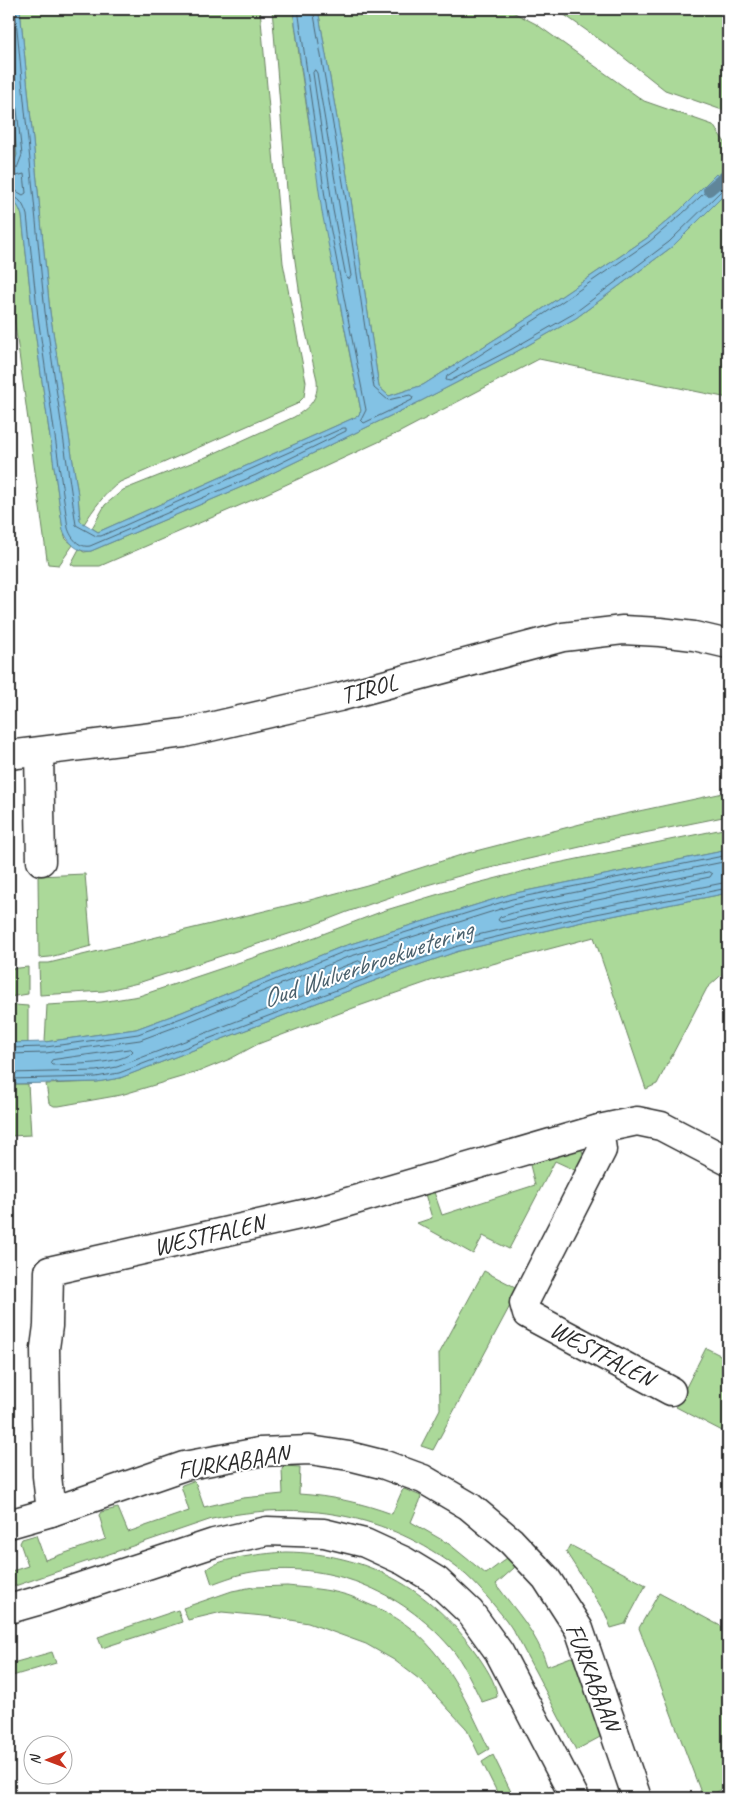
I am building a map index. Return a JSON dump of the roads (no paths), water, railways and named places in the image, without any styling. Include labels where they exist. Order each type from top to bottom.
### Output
[{"type":"street","name":"TIROL","points":[[9,755],[184,733],[339,697],[563,637],[623,630],[694,636],[728,644]]},
{"type":"street","points":[[39,752],[41,860]]},
{"type":"street","name":"WESTFALEN","points":[[51,1512],[47,1476],[45,1348],[48,1326],[49,1271],[317,1211],[599,1129],[637,1121],[661,1126],[728,1161]]},
{"type":"street","name":"WESTFALEN","points":[[599,1129],[602,1150],[524,1303],[528,1314],[671,1391]]},
{"type":"street","name":"FURKABAAN","points":[[9,1524],[51,1512],[184,1466],[259,1452],[310,1450],[348,1456],[385,1465],[423,1479],[469,1506],[511,1541],[546,1578],[579,1629],[637,1798]]},
{"type":"street","points":[[9,1609],[214,1543],[267,1532],[324,1533],[365,1543],[404,1561],[437,1581],[470,1612],[499,1652],[575,1798]]},
{"type":"water","points":[[9,9],[20,9],[50,312],[78,495],[80,521],[98,532],[358,416],[361,411],[322,212],[293,9],[318,9],[350,193],[379,387],[389,396],[423,385],[541,310],[647,238],[679,211],[716,174],[728,187],[728,191],[673,246],[576,318],[514,353],[421,401],[258,480],[91,551],[81,550],[70,542],[63,530],[33,317],[22,216],[16,204],[9,200],[9,168],[13,165],[17,155],[9,82]]},
{"type":"water","name":"Oud Wulverbroekwetering","points":[[728,850],[728,893],[582,922],[459,951],[395,973],[120,1078],[97,1082],[9,1084],[9,1043],[45,1042],[136,1029],[341,947],[511,894]]},
{"type":"waterway","points":[[709,190],[728,174]]}]
